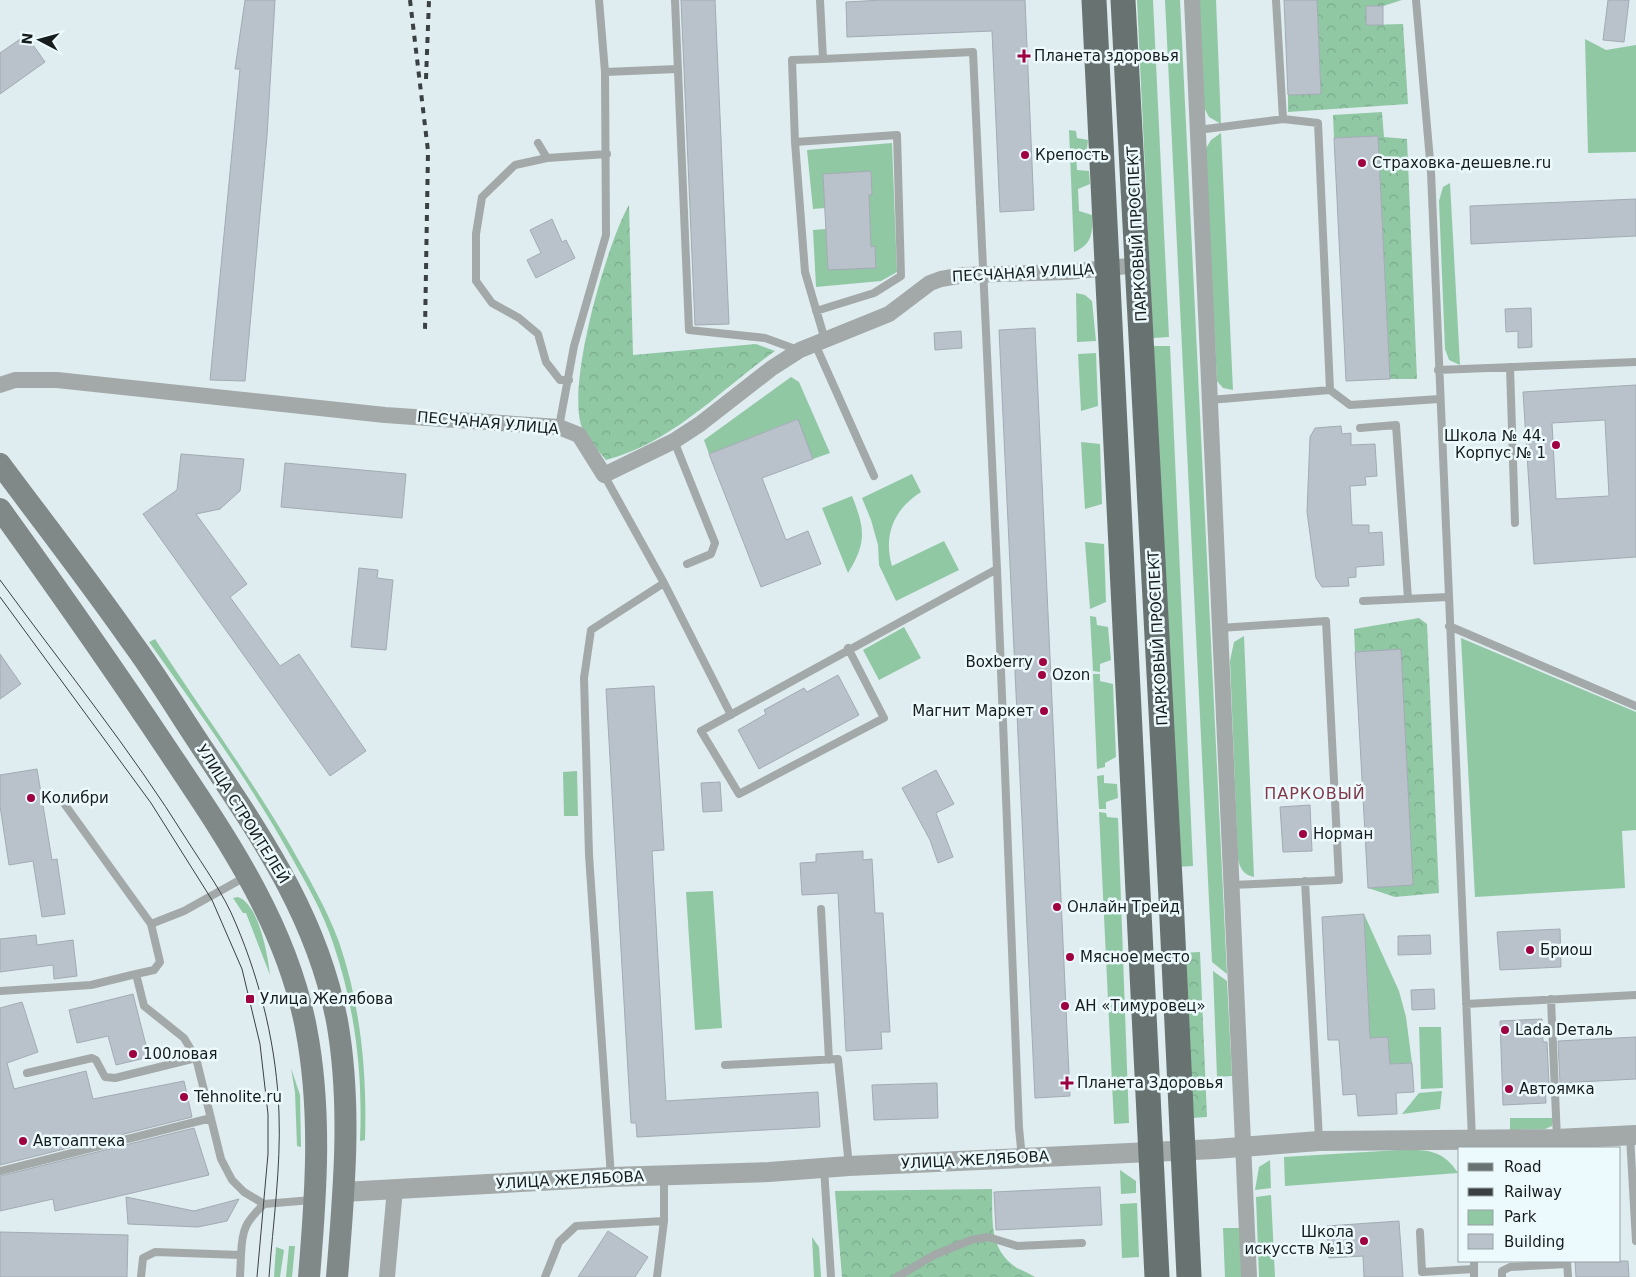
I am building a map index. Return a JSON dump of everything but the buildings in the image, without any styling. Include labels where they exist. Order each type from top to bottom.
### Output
[{"type":"main road","name":"ПАРКОВЫЙ ПРОСПЕКТ","points":[[1094,0],[1109,267],[1157,1277]]},
{"type":"main road","name":"ПАРКОВЫЙ ПРОСПЕКТ","points":[[1123,0],[1139,265],[1189,1277]]},
{"type":"main road","name":"УЛИЦА СТРОИТЕЛЕЙ","points":[[0,464],[132,642],[258,832],[282,871],[304,918],[322,962],[337,1021],[345,1085],[343,1192],[337,1277]]},
{"type":"main road","name":"УЛИЦА СТРОИТЕЛЕЙ","points":[[0,509],[107,660],[234,849],[279,938],[292,972],[306,1027],[316,1087],[317,1153],[309,1277]]},
{"type":"main road","name":"УЛИЦА ЖЕЛЯБОВА","points":[[314,1200],[343,1192]]},
{"type":"street","points":[[1192,0],[1249,1277]]},
{"type":"street","name":"ПЕСЧАНАЯ УЛИЦА","points":[[0,385],[15,380],[57,380],[385,415],[559,427],[578,435],[604,475],[674,441],[700,424],[772,368],[813,345],[889,314],[930,283],[941,279],[984,275],[1067,272],[1139,265]]},
{"type":"street","name":"УЛИЦА ЖЕЛЯБОВА","points":[[343,1192],[611,1177],[664,1177],[1242,1147],[1319,1140],[1558,1144],[1633,1136]]},
{"type":"street","points":[[387,1277],[395,1189]]},
{"type":"lane","points":[[559,427],[574,346],[606,234],[605,72],[599,0]]},
{"type":"lane","points":[[675,0],[689,330],[813,345]]},
{"type":"lane","points":[[820,0],[823,59]]},
{"type":"lane","points":[[1276,0],[1283,119]]},
{"type":"lane","points":[[1416,0],[1431,172],[1439,399],[1472,1144]]},
{"type":"lane","points":[[874,476],[813,345],[816,311],[805,272],[795,142],[792,60],[973,52],[997,569],[1019,1128],[1022,1158]]},
{"type":"lane","points":[[605,72],[677,69]]},
{"type":"lane","points":[[1198,130],[1283,119],[1318,123],[1330,390]]},
{"type":"lane","points":[[795,142],[897,135],[901,276],[874,292],[816,311]]},
{"type":"lane","points":[[538,143],[547,158]]},
{"type":"lane","points":[[569,380],[560,380],[546,362],[538,334],[519,318],[492,303],[476,281],[476,234],[482,197],[516,165],[547,158],[607,154]]},
{"type":"lane","points":[[1438,370],[1636,362]]},
{"type":"lane","points":[[1510,367],[1515,523]]},
{"type":"lane","points":[[1210,400],[1330,390],[1350,405],[1439,399]]},
{"type":"lane","points":[[1360,428],[1396,425],[1408,599]]},
{"type":"lane","points":[[674,441],[715,543],[711,554],[687,564]]},
{"type":"lane","points":[[604,475],[664,583],[731,715]]},
{"type":"lane","points":[[848,648],[884,718],[739,794],[701,730],[731,715],[848,648],[997,569]]},
{"type":"lane","points":[[611,1177],[589,854],[584,678],[591,630],[664,583]]},
{"type":"lane","points":[[1363,602],[1448,596]]},
{"type":"lane","points":[[1220,628],[1326,621],[1339,880],[1232,885]]},
{"type":"lane","points":[[1449,626],[1636,706]]},
{"type":"lane","points":[[0,991],[91,985],[154,970],[160,962],[151,924],[63,802]]},
{"type":"lane","points":[[151,924],[184,911],[248,875]]},
{"type":"lane","points":[[1305,882],[1319,1140]]},
{"type":"lane","points":[[821,908],[829,1060]]},
{"type":"lane","points":[[136,974],[144,1006],[184,1038],[196,1058],[221,1159],[232,1180],[244,1192],[264,1204],[314,1200]]},
{"type":"lane","points":[[1466,1004],[1636,995]]},
{"type":"lane","points":[[1551,999],[1558,1144]]},
{"type":"lane","points":[[27,1073],[92,1058],[96,1060],[100,1072],[110,1079],[196,1058]]},
{"type":"lane","points":[[725,1065],[838,1059],[848,1166]]},
{"type":"lane","points":[[0,1171],[211,1118]]},
{"type":"lane","points":[[1633,1136],[1636,1241]]},
{"type":"lane","points":[[824,1168],[831,1277]]},
{"type":"lane","points":[[658,1277],[664,1221],[664,1177]]},
{"type":"lane","points":[[240,1277],[241,1239],[246,1223],[264,1204]]},
{"type":"lane","points":[[544,1277],[559,1242],[576,1226],[664,1221]]},
{"type":"lane","points":[[1420,1232],[1422,1275],[1474,1269]]},
{"type":"lane","points":[[897,1277],[934,1255],[971,1240],[988,1237],[1017,1246],[1082,1243]]},
{"type":"lane","points":[[140,1277],[143,1258],[148,1253],[241,1254]]},
{"type":"lane","points":[[1502,1277],[1506,1268],[1567,1262],[1568,1277]]},
{"type":"green space","points":[[1137,0],[1153,0],[1169,337],[1153,338]]},
{"type":"green space","points":[[1165,0],[1180,0],[1227,974],[1212,962]]},
{"type":"green space","points":[[1199,0],[1216,0],[1221,124],[1209,117],[1203,106]]},
{"type":"green space","points":[[1317,0],[1402,0],[1383,6],[1366,6],[1366,25],[1403,24],[1408,104],[1288,112],[1288,95],[1321,94]]},
{"type":"green space","points":[[1585,39],[1606,50],[1636,45],[1636,152],[1588,153]]},
{"type":"green space","points":[[1382,112],[1384,137],[1407,139],[1417,379],[1390,379],[1378,136],[1334,138],[1333,115]]},
{"type":"green space","points":[[1069,130],[1076,131],[1077,138],[1088,140],[1087,149],[1076,155],[1077,170],[1089,171],[1090,184],[1078,189],[1079,211],[1092,215],[1092,227],[1088,242],[1085,246],[1074,252]]},
{"type":"green space","points":[[1221,133],[1233,390],[1223,388],[1217,381],[1205,150],[1211,140]]},
{"type":"green space","points":[[892,143],[897,272],[881,281],[816,287],[813,230],[826,229],[828,270],[876,267],[874,246],[871,247],[869,195],[872,194],[871,172],[823,174],[825,208],[813,209],[807,150]]},
{"type":"green space","points":[[1450,183],[1460,365],[1449,360],[1445,349],[1439,201],[1443,187]]},
{"type":"green space","points":[[629,205],[633,355],[756,344],[775,351],[675,428],[631,452],[606,460],[583,430],[579,410],[579,383],[583,351],[600,282],[620,224]]},
{"type":"green space","points":[[1076,293],[1085,295],[1092,301],[1096,341],[1077,342]]},
{"type":"green space","points":[[1153,346],[1170,346],[1193,866],[1176,867]]},
{"type":"green space","points":[[1096,353],[1098,406],[1081,411],[1078,354]]},
{"type":"green space","points":[[791,377],[799,382],[830,453],[813,459],[797,419],[709,454],[704,440]]},
{"type":"green space","points":[[1081,442],[1100,444],[1102,504],[1085,509]]},
{"type":"green space","points":[[912,474],[921,492],[904,506],[893,524],[889,544],[892,566],[944,541],[959,570],[896,601],[879,565],[878,545],[862,498]]},
{"type":"green space","points":[[852,496],[860,518],[862,535],[858,553],[848,573],[822,508]]},
{"type":"green space","points":[[1085,542],[1104,544],[1106,602],[1090,609]]},
{"type":"green space","points":[[1090,616],[1096,617],[1097,625],[1108,627],[1111,660],[1100,664],[1100,672],[1093,671]]},
{"type":"green space","points":[[1419,618],[1427,624],[1439,893],[1395,897],[1368,888],[1413,885],[1401,650],[1355,652],[1354,629]]},
{"type":"green space","points":[[904,627],[921,658],[879,680],[863,650]]},
{"type":"green space","points":[[1244,636],[1254,877],[1243,871],[1238,859],[1230,661],[1234,642]]},
{"type":"green space","points":[[1461,638],[1636,712],[1636,830],[1622,831],[1625,888],[1475,897]]},
{"type":"green space","points":[[155,639],[274,819],[323,904],[334,929],[347,966],[361,1040],[365,1090],[365,1140],[360,1141],[359,1065],[352,1016],[341,967],[324,920],[303,878],[259,802],[224,748],[149,642]]},
{"type":"green space","points":[[1093,674],[1100,674],[1100,681],[1113,684],[1116,757],[1105,763],[1105,767],[1097,769]]},
{"type":"green space","points":[[577,771],[578,816],[564,816],[563,772]]},
{"type":"green space","points":[[1104,775],[1104,783],[1117,784],[1118,798],[1106,802],[1106,809],[1099,809],[1097,776]]},
{"type":"green space","points":[[1099,812],[1106,813],[1107,817],[1118,818],[1129,1123],[1114,1124]]},
{"type":"green space","points":[[713,891],[722,1028],[695,1030],[686,892]]},
{"type":"green space","points":[[238,897],[252,909],[257,920],[265,944],[270,975],[246,913],[243,913],[233,898]]},
{"type":"green space","points":[[1364,914],[1399,991],[1406,1017],[1412,1063],[1390,1064],[1388,1037],[1370,1038]]},
{"type":"green space","points":[[1200,952],[1207,1117],[1189,1118],[1181,953]]},
{"type":"green space","points":[[1213,971],[1227,981],[1232,1076],[1217,1077]]},
{"type":"green space","points":[[1419,1027],[1441,1027],[1443,1088],[1421,1089]]},
{"type":"green space","points":[[291,1068],[300,1095],[301,1147],[297,1146],[295,1092]]},
{"type":"green space","points":[[1442,1091],[1440,1109],[1402,1114],[1419,1093]]},
{"type":"green space","points":[[1510,1118],[1554,1118],[1552,1126],[1545,1129],[1510,1130]]},
{"type":"green space","points":[[1399,1150],[1432,1152],[1446,1159],[1458,1173],[1285,1186],[1284,1157]]},
{"type":"green space","points":[[1270,1160],[1271,1188],[1255,1190],[1259,1167]]},
{"type":"green space","points":[[1120,1170],[1136,1181],[1136,1193],[1121,1194]]},
{"type":"green space","points":[[992,1189],[994,1233],[1001,1252],[1017,1268],[1035,1277],[842,1277],[835,1191]]},
{"type":"green space","points":[[1271,1195],[1275,1277],[1259,1277],[1256,1197]]},
{"type":"green space","points":[[1137,1203],[1139,1257],[1122,1258],[1120,1204]]},
{"type":"green space","points":[[1223,1228],[1241,1228],[1243,1277],[1225,1277]]},
{"type":"green space","points":[[812,1237],[819,1247],[821,1277],[814,1277]]},
{"type":"green space","points":[[289,1246],[295,1246],[292,1277],[286,1277]]},
{"type":"green space","points":[[276,1247],[284,1250],[280,1277],[274,1277]]},
{"type":"tram line","points":[[0,580],[143,774],[220,891],[245,946],[266,1017],[278,1090],[279,1155],[269,1277]]},
{"type":"tram line","points":[[0,597],[151,803],[212,900],[242,969],[260,1044],[268,1114],[268,1154],[257,1277]]},
{"type":"railway","points":[[410,0],[428,151],[425,330]]},
{"type":"railway","points":[[426,79],[429,0]]},
{"type":"place","name":"Планета здоровья","points":[[1024,56]]},
{"type":"place","name":"Крепость","points":[[1025,155]]},
{"type":"place","name":"Страховка-дешевле.ru","points":[[1362,163]]},
{"type":"place","name":"Школа № 44. Корпус № 1","points":[[1556,445]]},
{"type":"place","name":"Boxberry","points":[[1043,662]]},
{"type":"place","name":"Ozon","points":[[1042,675]]},
{"type":"place","name":"Магнит Маркет","points":[[1044,711]]},
{"type":"place","name":"Колибри","points":[[31,798]]},
{"type":"place","name":"Норман","points":[[1303,834]]},
{"type":"place","name":"Онлайн Трейд","points":[[1057,907]]},
{"type":"place","name":"Бриош","points":[[1530,950]]},
{"type":"place","name":"Мясное место","points":[[1070,957]]},
{"type":"place","name":"Улица Желябова","points":[[250,999]]},
{"type":"place","name":"АН «Тимуровец»","points":[[1065,1006]]},
{"type":"place","name":"Lada Dеталь","points":[[1505,1030]]},
{"type":"place","name":"100ловая","points":[[133,1054]]},
{"type":"place","name":"Планета Здоровья","points":[[1067,1083]]},
{"type":"place","name":"Автоямка","points":[[1509,1089]]},
{"type":"place","name":"Tehnolite.ru","points":[[184,1097]]},
{"type":"place","name":"Автоаптека","points":[[23,1141]]},
{"type":"place","name":"Школа искусств №13","points":[[1364,1241]]},
{"type":"district","name":"ПАРКОВЫЙ","points":[[1315,793]]}]
